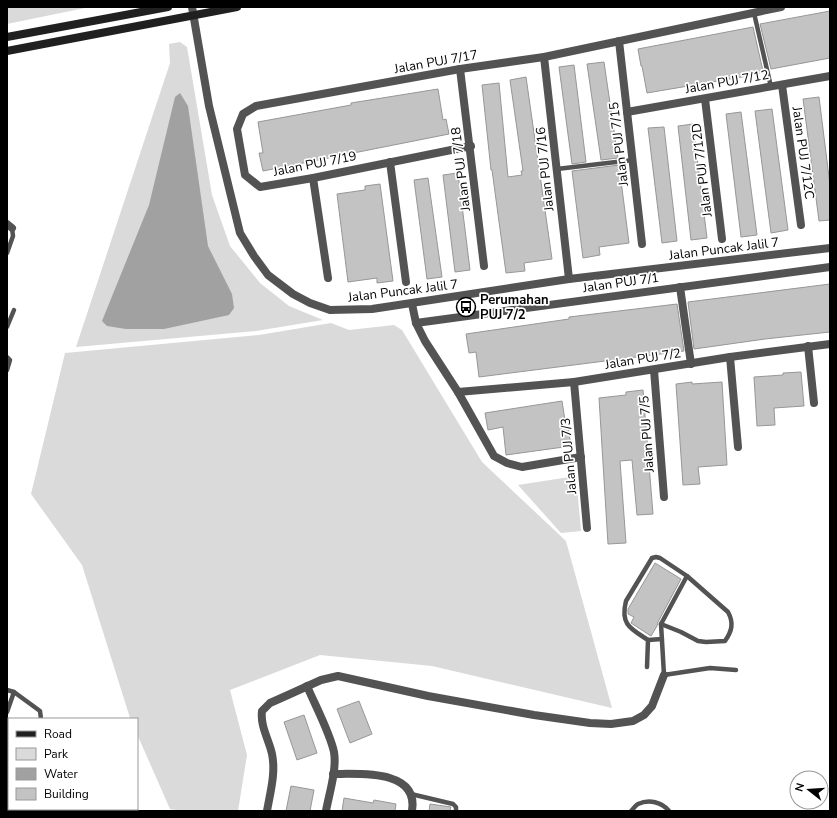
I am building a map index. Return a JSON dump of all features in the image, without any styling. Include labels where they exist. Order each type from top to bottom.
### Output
[{"type":"main road","points":[[7,37],[168,7]]},
{"type":"main road","points":[[7,50],[192,11],[237,7]]},
{"type":"street","name":"Jalan PUJ 7/17","points":[[256,106],[460,69],[544,57],[781,7]]},
{"type":"street","name":"Jalan Puncak Jalil 7","points":[[192,11],[209,106],[240,233],[254,256],[268,274],[293,294],[310,303],[330,310],[372,309],[569,279],[830,248]]},
{"type":"street","name":"Jalan PUJ 7/15","points":[[619,41],[642,244]]},
{"type":"street","name":"Jalan PUJ 7/16","points":[[544,57],[569,279]]},
{"type":"street","name":"Jalan PUJ 7/18","points":[[460,69],[484,266]]},
{"type":"street","name":"Jalan PUJ 7/12","points":[[627,112],[830,76]]},
{"type":"street","name":"Jalan PUJ 7/12C","points":[[782,85],[801,225]]},
{"type":"street","name":"Jalan PUJ 7/12D","points":[[706,99],[722,239]]},
{"type":"street","name":"Jalan PUJ 7/19","points":[[256,106],[243,114],[237,129],[245,176],[260,187],[313,178],[470,146]]},
{"type":"street","points":[[390,162],[406,282]]},
{"type":"street","points":[[313,178],[328,278]]},
{"type":"street","name":"Jalan PUJ 7/1","points":[[416,323],[830,267]]},
{"type":"street","points":[[680,287],[691,364]]},
{"type":"street","points":[[412,304],[416,323],[425,340],[458,392],[494,456],[507,463],[522,467],[581,458]]},
{"type":"street","name":"Jalan PUJ 7/2","points":[[458,392],[574,382],[730,357],[830,344]]},
{"type":"street","points":[[808,346],[814,403]]},
{"type":"street","points":[[730,357],[738,447]]},
{"type":"street","name":"Jalan PUJ 7/5","points":[[654,370],[664,497]]},
{"type":"street","name":"Jalan PUJ 7/3","points":[[574,382],[587,528]]},
{"type":"street","points":[[267,811],[274,773],[274,765],[262,722],[262,711],[270,703],[321,680],[338,676],[428,696],[534,715],[590,723],[611,724],[633,721],[644,715],[652,706],[664,675]]},
{"type":"street","points":[[307,686],[334,753],[334,774],[326,811]]},
{"type":"street","points":[[334,774],[377,774],[398,781],[406,787],[411,794],[412,811]]},
{"type":"lane","points":[[754,13],[771,87]]},
{"type":"lane","points":[[557,169],[633,160]]},
{"type":"lane","points":[[7,253],[13,236],[10,226]]},
{"type":"lane","points":[[7,327],[14,310]]},
{"type":"lane","points":[[7,357],[10,360],[7,370]]},
{"type":"lane","points":[[661,624],[698,641],[725,641],[732,626],[732,619],[728,612],[687,576],[660,558],[652,558],[626,601],[624,616],[627,625],[648,640],[662,639]]},
{"type":"lane","points":[[687,576],[661,624],[664,675],[710,668],[736,670]]},
{"type":"lane","points":[[646,667],[648,640]]},
{"type":"lane","points":[[7,690],[14,692],[40,711],[41,718]]},
{"type":"lane","points":[[7,712],[14,692]]},
{"type":"lane","points":[[411,794],[453,804],[456,807],[456,811]]},
{"type":"lane","points":[[631,811],[637,804],[648,802],[658,802],[669,811]]},
{"type":"green space","points":[[7,7],[90,7],[7,24]]},
{"type":"green space","points":[[180,42],[187,47],[212,195],[230,246],[260,283],[289,306],[323,320],[256,331],[76,347],[170,63],[169,44]]},
{"type":"green space","points":[[331,323],[349,330],[394,325],[402,330],[482,462],[566,541],[612,708],[432,666],[320,655],[230,690],[247,755],[238,811],[181,811],[170,809],[138,736],[138,718],[130,718],[82,565],[31,494],[65,353],[259,335]]},
{"type":"green space","points":[[576,476],[581,531],[561,533],[518,485]]},
{"type":"water","points":[[180,93],[188,106],[208,246],[232,294],[234,308],[229,315],[164,329],[126,329],[107,326],[102,321],[149,205],[175,97]]},
{"type":"building","points":[[830,11],[830,58],[771,69],[760,24]]},
{"type":"building","points":[[753,27],[763,71],[759,71],[759,74],[647,93],[638,49]]},
{"type":"building","points":[[604,62],[618,158],[601,160],[587,64]]},
{"type":"building","points":[[574,65],[586,162],[572,164],[559,67]]},
{"type":"building","points":[[526,77],[552,259],[524,263],[525,271],[506,273],[491,170],[482,85],[499,83],[508,177],[522,175],[521,171],[523,171],[510,80]]},
{"type":"building","points":[[438,89],[443,120],[446,119],[449,134],[263,171],[259,153],[263,153],[258,122],[351,105],[351,103]]},
{"type":"building","points":[[819,97],[830,185],[830,220],[819,221],[803,99]]},
{"type":"building","points":[[772,109],[788,230],[771,233],[755,111]]},
{"type":"building","points":[[741,112],[757,235],[741,237],[726,114]]},
{"type":"building","points":[[693,124],[707,238],[691,240],[678,126]]},
{"type":"building","points":[[664,127],[677,241],[662,243],[648,128]]},
{"type":"building","points":[[619,165],[629,243],[599,247],[600,255],[583,258],[572,171]]},
{"type":"building","points":[[458,173],[470,270],[455,272],[443,175]]},
{"type":"building","points":[[428,178],[442,277],[427,279],[414,180]]},
{"type":"building","points":[[380,184],[393,281],[377,283],[377,278],[348,282],[337,194],[365,190],[365,186]]},
{"type":"building","points":[[830,284],[830,332],[694,349],[688,302]]},
{"type":"building","points":[[677,304],[684,351],[479,377],[476,352],[469,353],[466,334],[569,319],[569,317]]},
{"type":"building","points":[[801,372],[804,406],[774,408],[775,425],[757,426],[754,377]]},
{"type":"building","points":[[692,382],[692,384],[722,382],[727,465],[698,467],[700,484],[683,485],[676,384]]},
{"type":"building","points":[[643,390],[653,514],[637,515],[632,460],[620,461],[626,543],[608,544],[599,398],[626,395],[626,392]]},
{"type":"building","points":[[562,401],[571,446],[506,455],[503,427],[488,430],[485,413]]},
{"type":"building","points":[[655,563],[681,579],[651,636],[631,623],[634,617],[628,614],[628,609]]},
{"type":"building","points":[[359,701],[372,734],[350,743],[337,709]]},
{"type":"building","points":[[304,715],[317,753],[297,760],[284,722]]},
{"type":"building","points":[[291,786],[314,790],[310,811],[286,811]]},
{"type":"building","points":[[344,798],[373,803],[374,800],[396,804],[395,811],[342,811]]},
{"type":"building","points":[[430,804],[451,807],[450,811],[429,811]]},
{"type":"place","name":"Perumahan PUJ 7/2","points":[[466,307]]}]
